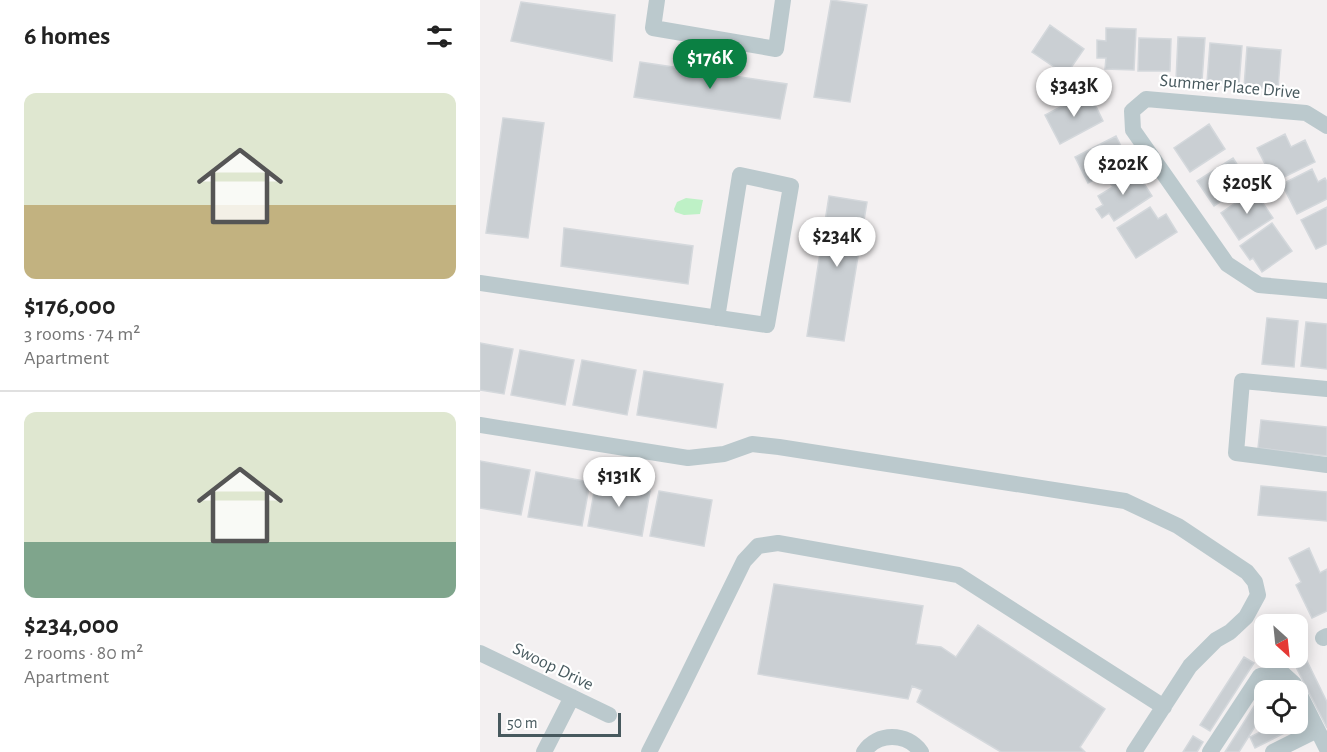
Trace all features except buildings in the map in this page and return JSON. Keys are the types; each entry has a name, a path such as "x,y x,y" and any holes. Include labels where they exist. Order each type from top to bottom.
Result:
{"street":[{"path":"657,0 653,28 776,49 783,0"},
{"name":"Summer Place Drive","path":"1327,126 1306,113 1146,99 1132,111 1133,130 1227,264 1259,285 1327,291"},
{"path":"480,283 717,318 767,325 791,186 740,175 717,318"},
{"path":"1327,390 1242,381 1236,453 1327,465"},
{"path":"480,425 688,458 724,453 752,444 779,447 1125,501 1178,526 1247,572 1255,582 1258,595 1246,617 1230,632 1216,640 1190,666 1134,752"},
{"path":"649,752 744,561 758,546 778,543 958,575 1164,707"},
{"name":"Swoop Drive","path":"480,653 609,715"},
{"path":"1257,680 1260,676 1282,673 1290,680"},
{"path":"1210,752 1254,685"},
{"path":"544,752 572,697"},
{"path":"1308,712 1327,748"},
{"path":"1273,752 1317,730"},
{"path":"864,752 877,740 897,737 908,740 921,752"}],"green space":[{"path":"686,198 703,200 700,214 684,215 675,212 677,202"}]}
